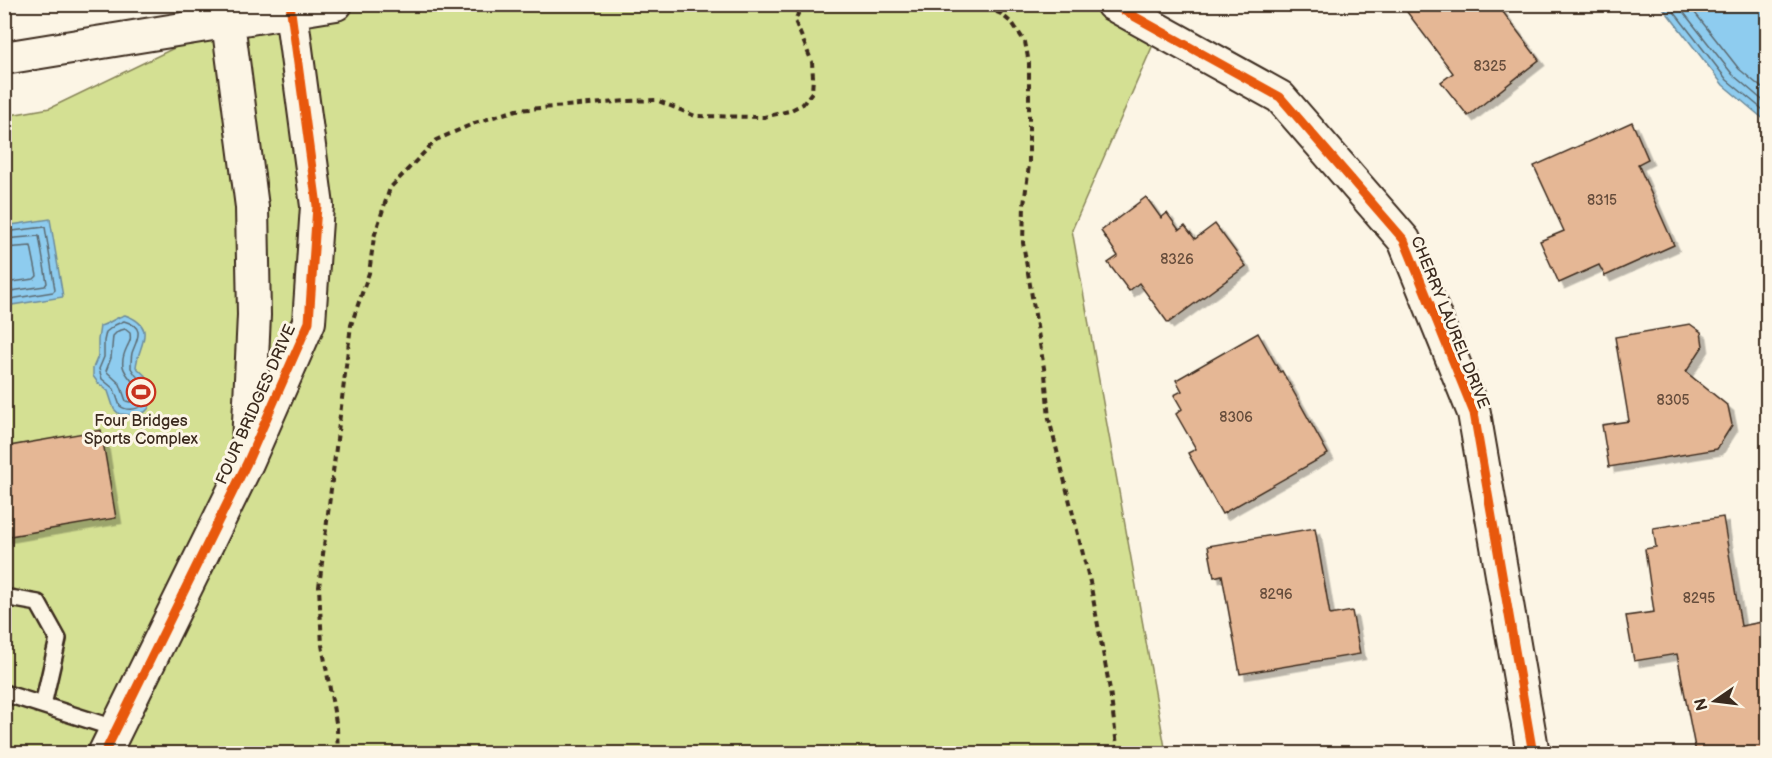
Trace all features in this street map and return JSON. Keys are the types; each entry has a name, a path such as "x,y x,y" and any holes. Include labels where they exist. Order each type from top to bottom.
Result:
{"street":[{"path":"4,58 226,13 336,4"},
{"name":"CHERRY LAUREL DRIVE","path":"1113,4 1280,97 1404,240 1474,414 1533,753"},
{"name":"FOUR BRIDGES DRIVE","path":"110,741 247,463 309,322 317,206 290,8"},
{"name":"FOUR BRIDGES DRIVE","path":"226,13 252,207 254,315 247,463"}],"lane":[{"path":"4,597 39,603 58,639 43,705"},
{"path":"4,693 43,705 110,741"}],"path":[{"path":"338,753 337,728 322,645 319,587 351,325 369,273 374,237 390,188 436,140 475,123 516,110 628,100 656,100 696,116 764,117 789,111 803,104 812,92 812,62 795,21 802,4"},
{"path":"966,4 988,8 1001,14 1013,24 1025,42 1029,63 1029,165 1024,205 1023,243 1045,374 1049,419 1090,582 1110,690 1118,753"}],"green space":[{"path":"1112,4 1159,31 1072,230 1166,753 5,754 5,116 50,108 228,22 336,5"}],"water":[{"path":"1662,5 1767,5 1767,122 1723,85"},
{"path":"50,219 63,297 5,306 5,226"},
{"path":"125,315 141,325 144,331 136,367 152,382 153,388 149,408 145,412 132,415 119,414 114,409 108,391 93,376 93,368 98,356 100,326"}],"building":[{"path":"1401,4 1497,4 1539,60 1468,116 1441,82 1453,73"},
{"path":"1632,122 1648,159 1638,164 1674,245 1605,276 1599,265 1559,283 1540,241 1564,231 1534,166"},
{"path":"1146,197 1161,218 1167,213 1179,230 1185,226 1195,239 1215,224 1246,266 1168,323 1139,283 1129,291 1108,263 1118,256 1101,231"},
{"path":"1690,324 1701,332 1703,346 1686,372 1728,406 1732,425 1717,449 1609,467 1602,425 1629,421 1615,337"},
{"path":"1258,333 1328,454 1222,514 1188,453 1196,449 1176,414 1182,409 1174,395 1182,391 1176,380"},
{"path":"101,430 116,518 4,537 4,447"},
{"path":"1723,517 1741,626 1767,621 1767,753 1696,753 1677,654 1634,661 1626,616 1654,612 1645,549 1656,547 1653,528"},
{"path":"1315,528 1330,615 1352,611 1360,654 1240,674 1222,575 1214,577 1208,546"}],"cycle path":[{"path":"104,754 247,463 309,322 317,206 290,4"},
{"path":"1112,4 1280,97 1404,240 1474,413 1533,754"}],"place":[{"name":"Four Bridges Sports Complex","path":"141,392"}]}
